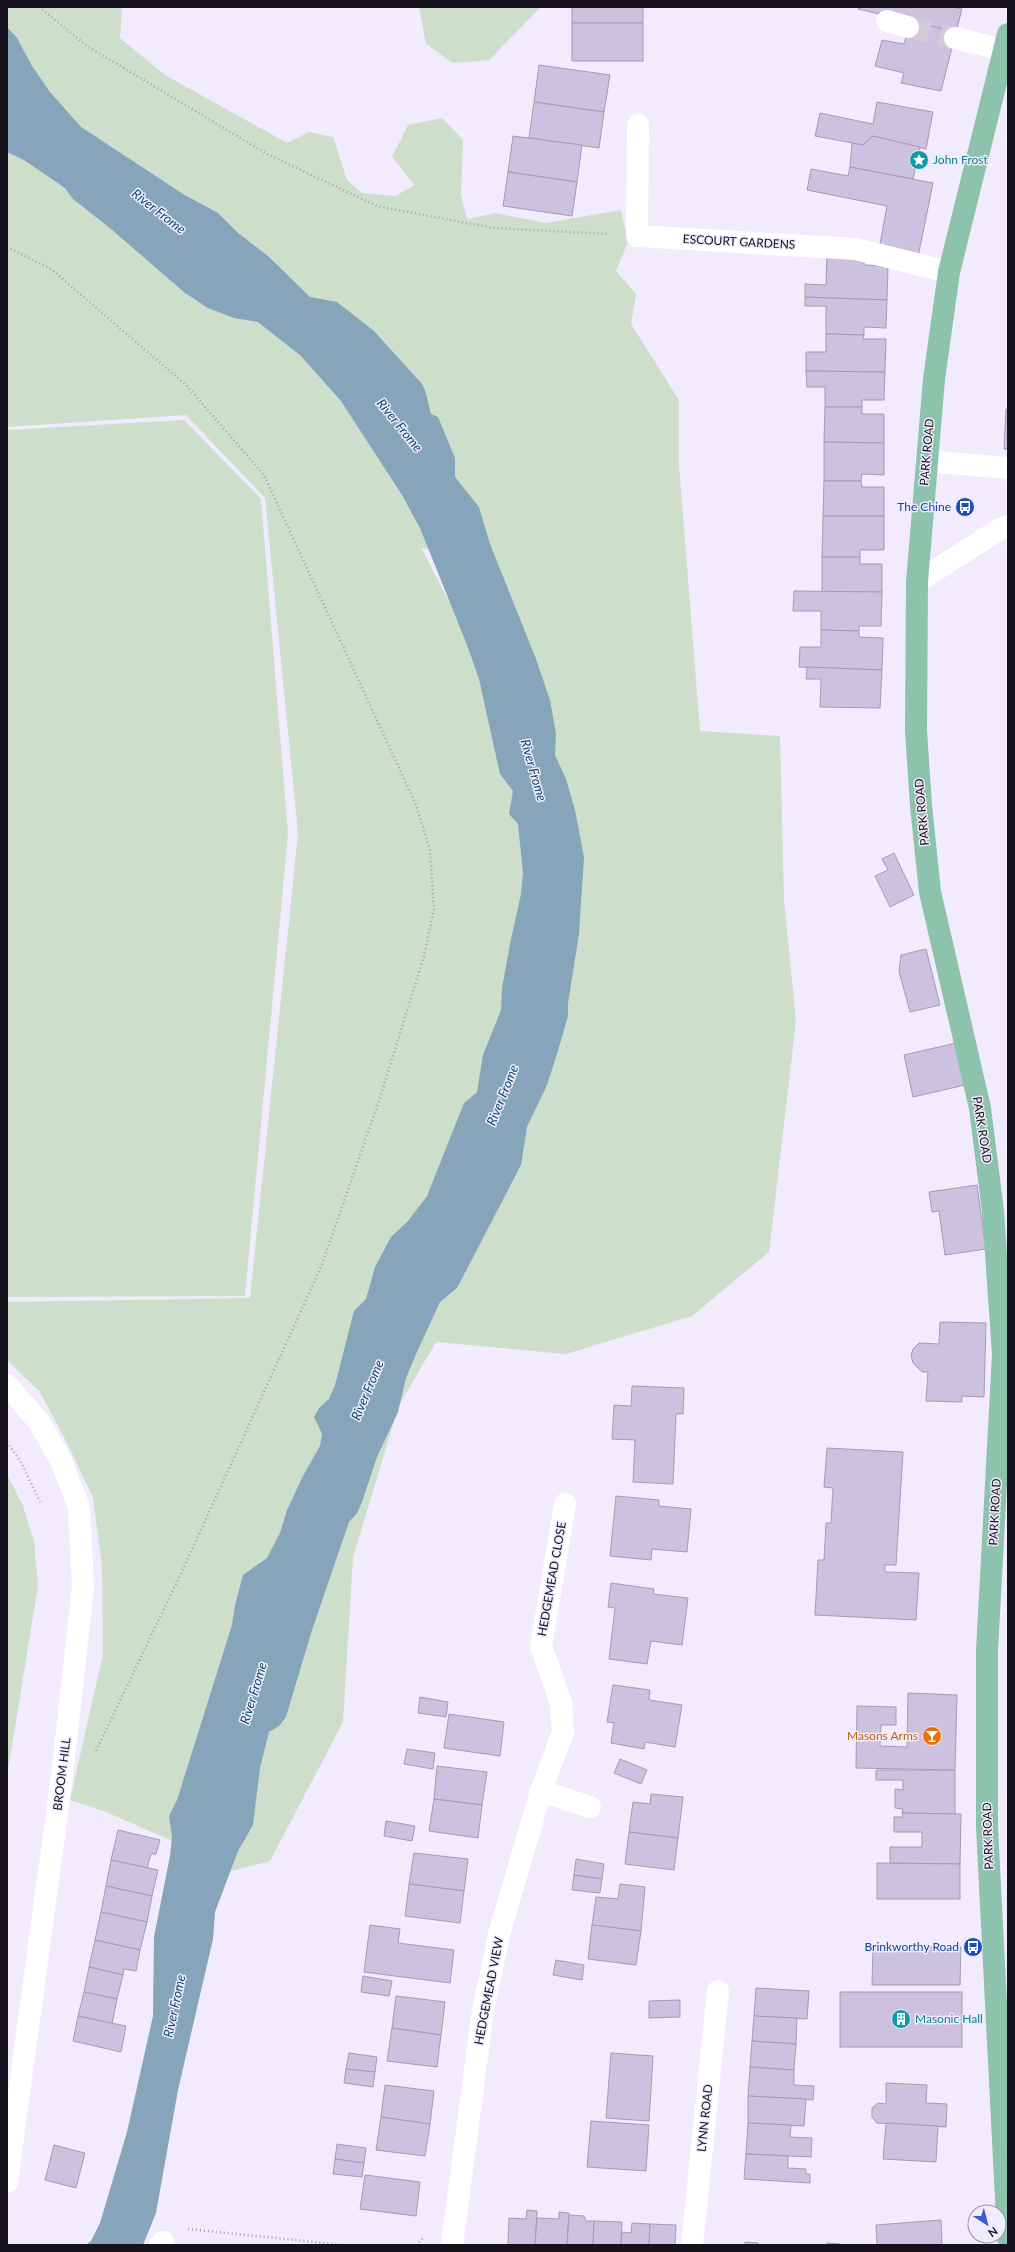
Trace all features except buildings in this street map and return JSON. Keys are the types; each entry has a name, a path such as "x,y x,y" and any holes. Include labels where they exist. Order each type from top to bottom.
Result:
{"main road":[{"name":"PARK ROAD","path":"1006,42 950,272 934,379 926,460 917,582 916,730 922,822 930,892 980,1108 993,1210 1006,1353 987,1651 987,1827 1008,2238"}],"street":[{"path":"888,21 908,27"},
{"path":"955,38 1006,42"},
{"path":"637,236 638,125"},
{"name":"ESCOURT GARDENS","path":"637,236 856,249 950,272"},
{"path":"926,460 1008,468"},
{"path":"917,582 1000,529 1008,526"},
{"name":"BROOM HILL","path":"7,1385 39,1422 61,1461 79,1507 83,1586 62,1776 7,2182"},
{"name":"HEDGEMEAD CLOSE","path":"541,1791 563,1732 561,1703 541,1646 565,1504"},
{"path":"541,1791 590,1807"},
{"name":"HEDGEMEAD VIEW","path":"452,2245 483,2010 500,1931 541,1791"},
{"name":"LYNN ROAD","path":"692,2245 718,1992"}],"path":[{"path":"39,7 87,46 267,154 377,206 492,228 637,236"},
{"path":"7,247 51,269 186,386 264,475 417,807 430,851 434,909 424,956 379,1102 321,1267 184,1567 92,1758"},
{"path":"7,1442 21,1462 40,1502"},
{"path":"162,2243 175,2234 187,2229 344,2245"}],"green space":[{"path":"7,7 122,7 120,38 165,75 287,143 309,132 333,137 347,180 362,193 395,196 415,185 392,157 408,125 442,118 463,140 461,195 467,219 495,213 546,223 621,210 628,242 616,271 636,294 631,324 679,400 679,465 700,731 780,736 784,900 796,1021 769,1252 692,1316 566,1354 436,1342 399,1405 353,1557 343,1722 270,1861 219,1874 175,1842 106,1812 70,1800 103,1654 102,1567 93,1497 40,1392 7,1360 7,1302 250,1298 298,834 265,498 186,415 7,427","holes":["422,548 461,556 449,602"]},
{"path":"419,7 541,7 489,60 453,63 426,44"},
{"path":"184,420 261,499 288,834 245,1296 7,1297 7,430"},
{"path":"7,1474 23,1506 34,1541 38,1586 7,1776"}],"water":[{"name":"River Frome","path":"7,27 17,38 32,66 50,92 81,127 183,194 218,213 238,233 268,256 310,297 337,302 374,331 422,384 431,414 438,417 455,458 455,477 479,507 490,544 536,659 550,700 556,734 555,755 566,779 575,810 584,857 579,934 568,1003 568,1016 547,1085 527,1127 521,1165 457,1288 440,1302 416,1354 406,1378 398,1412 377,1457 362,1502 357,1513 349,1522 312,1630 286,1717 279,1726 269,1732 260,1768 253,1825 238,1851 215,1912 213,1939 178,2090 156,2213 143,2245 86,2245 91,2241 100,2223 127,2132 153,2016 154,1937 170,1856 172,1837 169,1816 177,1800 232,1625 235,1605 243,1575 267,1558 280,1533 287,1510 303,1476 320,1446 322,1434 314,1417 319,1408 329,1399 335,1385 354,1311 366,1299 375,1267 391,1237 408,1221 427,1196 464,1103 477,1092 483,1055 501,1010 502,988 521,894 523,873 518,824 509,814 513,791 500,774 479,679 420,528 402,495 341,401 301,356 258,322 234,318 208,308 185,293 111,229 73,199 65,188 24,160 7,152"}],"tunnel":[{"path":"908,27 955,38"}],"place":[{"name":"John Frost","path":"919,160"},
{"name":"The Chine","path":"965,507"},
{"name":"Masons Arms","path":"932,1736"},
{"name":"Brinkworthy Road","path":"973,1947"},
{"name":"Masonic Hall","path":"901,2019"}]}
